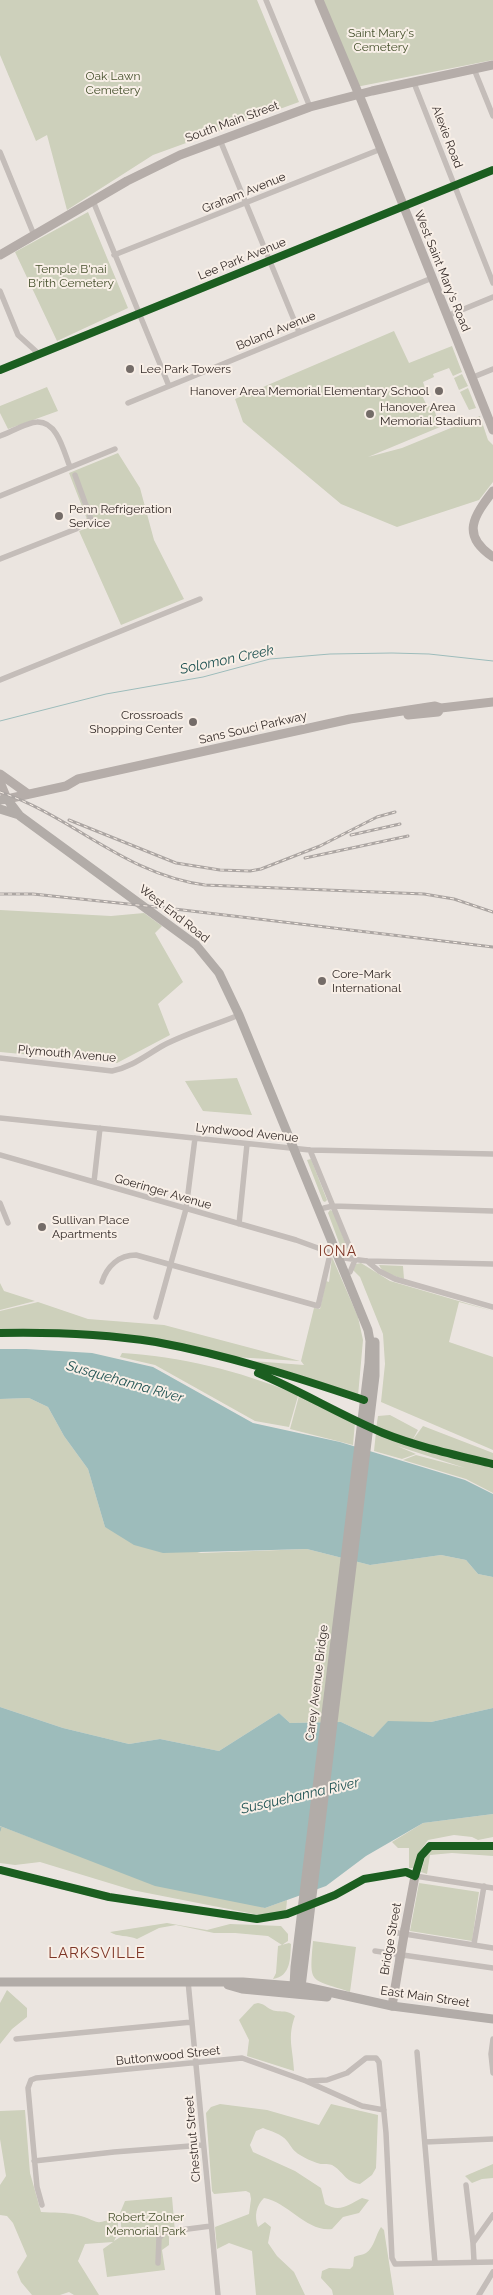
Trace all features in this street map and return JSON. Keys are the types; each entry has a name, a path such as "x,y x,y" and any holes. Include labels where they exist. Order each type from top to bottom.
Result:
{"main road":[{"name":"West Saint Mary's Road","path":"319,0 381,149 493,430"},
{"name":"South Main Street","path":"0,255 93,201 180,154 310,107 358,94 493,65"},
{"path":"493,491 476,513 474,530 477,543 493,558"},
{"name":"Sans Souci Parkway","path":"3,800 72,784 78,780 350,719 435,706 441,708 493,702"},
{"path":"0,774 28,794"},
{"path":"0,782 3,800"},
{"name":"West End Road","path":"3,800 20,816 196,945 219,973 240,1015 337,1257 361,1311 369,1336 368,1405"},
{"path":"0,809 20,816"},
{"name":"West End Road","path":"294,1148 328,1207 337,1257 350,1272 369,1319 375,1341 376,1363 368,1405"},
{"name":"Carey Avenue Bridge","path":"297,1989 368,1405"},
{"name":"Bridge Street","path":"392,2006 416,1876"},
{"path":"277,1985 287,1980 299,1967 309,1981 323,1991"},
{"name":"East Main Street","path":"0,1982 243,1982 277,1985 392,2006 493,2019"},
{"name":"East Main Street","path":"221,1983 242,1989 323,1991 355,1999"}],"street":[{"path":"266,0 310,107"},
{"path":"474,69 493,116"},
{"name":"Alexie Road","path":"414,83 493,283"},
{"path":"220,140 299,332"},
{"name":"Graham Avenue","path":"114,255 381,149"},
{"path":"0,152 34,235"},
{"name":"Lee Park Avenue","path":"0,370 493,170"},
{"path":"93,201 169,386"},
{"name":"Boland Avenue","path":"128,403 432,278"},
{"path":"0,291 18,335 39,354"},
{"path":"447,316 493,297"},
{"path":"471,378 493,369"},
{"path":"0,436 36,422 49,425 55,433 70,467"},
{"path":"0,496 115,449"},
{"path":"0,559 87,524 91,519 75,475"},
{"path":"0,680 200,599"},
{"name":"Plymouth Avenue","path":"0,1058 112,1071 129,1067 165,1045 240,1015"},
{"name":"Lyndwood Avenue","path":"0,1118 310,1150 493,1154"},
{"path":"94,1182 100,1128"},
{"path":"156,1318 186,1209 195,1138"},
{"path":"239,1224 247,1144"},
{"name":"West End Road","path":"310,1150 328,1207 355,1260"},
{"name":"Goeringer Avenue","path":"0,1155 239,1224 320,1249 337,1257 367,1261 493,1264"},
{"path":"0,1203 8,1223"},
{"path":"328,1207 493,1211"},
{"path":"320,1249 326,1246 331,1239"},
{"path":"102,1282 108,1269 114,1263 132,1255 318,1306 337,1257"},
{"path":"350,1272 355,1260"},
{"path":"367,1261 379,1272 394,1279 493,1307"},
{"path":"416,1876 493,1888"},
{"path":"474,1944 484,1886"},
{"path":"392,1932 493,1948"},
{"path":"375,1951 493,1968"},
{"name":"Chestnut Street","path":"188,1981 218,2295"},
{"path":"16,2039 192,2022"},
{"path":"493,2039 491,2054 493,2073"},
{"path":"417,2052 435,2263"},
{"name":"Buttonwood Street","path":"34,2161 28,2088 30,2082 36,2078 242,2058 306,2081 362,2106 384,2110"},
{"path":"306,2081 327,2080 342,2075 366,2058 376,2058 379,2062 384,2110 392,2258 394,2264 493,2262"},
{"path":"425,2142 493,2138"},
{"path":"42,2205 37,2187 34,2161 203,2145"},
{"path":"466,2184 474,2261"},
{"path":"473,2243 493,2215"},
{"path":"158,2263 159,2238 165,2232 211,2226"},
{"path":"479,2295 493,2272"}],"green space":[{"name":"Oak Lawn Cemetery","path":"0,0 257,0 299,102 153,155 67,210 47,135 36,141 0,55"},
{"name":"Saint Mary's Cemetery","path":"321,0 493,0 493,60 356,87"},
{"name":"Temple B'nai B'rith Cemetery","path":"88,212 128,308 57,341 15,252"},
{"path":"394,331 409,363 452,346 462,372 453,376 449,368 433,374 434,377 423,382 425,388 420,391 427,406 433,406 440,427 368,457 402,448 480,416 488,440 493,445 493,482 479,500 397,527 341,504 243,422 235,399"},
{"path":"462,374 468,386 459,390 454,378"},
{"path":"47,387 58,411 8,429 0,413 0,406"},
{"path":"468,388 476,408 469,410 460,392"},
{"path":"118,453 140,488 154,540 184,599 121,625 79,531 90,527 69,473"},
{"path":"0,910 111,916 144,913 162,926 155,933 183,982 158,1004 170,1035 117,1063 0,1052"},
{"path":"237,1078 252,1115 203,1111 185,1081"},
{"path":"311,1159 327,1200 325,1202 307,1160"},
{"path":"330,1210 333,1211 350,1255 348,1257 344,1256 328,1213"},
{"path":"332,1257 358,1317 363,1340 358,1396 240,1360 304,1365 301,1361 314,1308 320,1309 326,1281 329,1282"},
{"path":"361,1263 390,1281 493,1311 459,1302 449,1342 493,1357 493,1450 381,1402 385,1364 383,1334 360,1277 353,1270 356,1264"},
{"path":"379,1265 403,1266 404,1279 386,1272"},
{"path":"0,1283 4,1291 35,1301 0,1310"},
{"path":"38,1302 88,1319 164,1325 300,1361 234,1357 158,1341 101,1334 42,1331 0,1332 0,1311"},
{"path":"122,1353 165,1357 231,1371 293,1393 298,1396 289,1427 255,1421 155,1365 120,1357"},
{"path":"299,1396 355,1422 353,1445 290,1429"},
{"path":"29,1398 48,1407 64,1436 88,1469 105,1527 201,1553 307,1549 370,1565 441,1555 466,1560 478,1574 493,1577 493,1708 431,1722 388,1722 373,1737 341,1722 290,1723 279,1713 219,1751 160,1739 129,1744 63,1728 0,1707 0,1399"},
{"path":"390,1415 418,1430 412,1441 423,1426 493,1453 493,1463 412,1442 376,1429 378,1416"},
{"path":"376,1432 411,1444 493,1466 493,1493 466,1479 403,1460 416,1455 465,1468 397,1446 416,1454 402,1459 374,1451"},
{"path":"493,1814 493,1837 478,1840 472,1837 454,1835 428,1840 421,1850 414,1868 409,1868 409,1848 398,1848 392,1842 423,1823"},
{"path":"0,1826 37,1840 265,1908 287,1900 286,1911 259,1915 132,1890 40,1862 15,1865 0,1863"},
{"path":"435,1847 493,1848 493,1856 452,1853 430,1855 427,1874 421,1872 427,1851"},
{"path":"419,1883 479,1892 472,1941 410,1931"},
{"path":"167,1923 207,1930 230,1924 281,1926 288,1934 288,1941 282,1945 268,1936 214,1933 176,1925 159,1928 137,1939 110,1932"},
{"path":"313,1941 356,1947 350,1992 320,1982 315,1978 311,1966"},
{"path":"291,1944 290,1955 286,1971 273,1979 276,1973 278,1946"},
{"path":"7,1990 27,2008 27,2017 12,2029 0,2044 0,2003"},
{"path":"258,2003 270,2009 288,2012 295,2016 291,2031 294,2071 247,2056 249,2040 239,2020 254,2004"},
{"path":"220,2104 267,2110 319,2125 331,2104 378,2115 376,2168 372,2175 360,2184 347,2179 332,2165 319,2164 302,2156 282,2136 263,2128 256,2131 250,2145 253,2152 295,2171 321,2188 325,2204 330,2207 344,2207 362,2198 369,2200 359,2213 343,2217 332,2229 323,2229 305,2222 273,2201 264,2198 261,2201 256,2211 258,2227 265,2222 271,2227 268,2243 277,2256 294,2272 305,2295 256,2295 252,2251 229,2243 217,2249 215,2227 249,2214 251,2199 250,2193 246,2191 214,2194 212,2191 206,2113 211,2107"},
{"name":"Robert Zolner Memorial Park","path":"25,2110 30,2173 41,2212 73,2214 97,2222 118,2216 118,2233 114,2241 122,2236 120,2213 125,2201 172,2197 175,2232 169,2233 169,2245 162,2250 165,2270 107,2277 103,2249 113,2242 85,2244 78,2261 99,2295 74,2295 69,2292 60,2295 32,2295 21,2282 17,2272 27,2256 13,2223 7,2216 0,2215 0,2185 6,2176 0,2139 0,2111"},
{"path":"493,2164 493,2178 482,2179 472,2183 465,2176"},
{"path":"381,2227 384,2230 394,2295 333,2295 332,2290 321,2278 322,2271 329,2268 350,2269 353,2266 354,2257 369,2251"}],"water":[{"name":"Susquehanna River","path":"0,1349 92,1353 153,1367 253,1423 340,1442 465,1480 493,1494 493,1577 478,1574 466,1560 441,1555 370,1565 307,1549 163,1553 134,1545 105,1527 88,1469 64,1436 48,1407 29,1398 0,1399"},
{"name":"Susquehanna River","path":"0,1707 63,1728 129,1744 160,1739 219,1751 279,1713 290,1723 341,1722 373,1737 388,1721 431,1722 493,1708 493,1814 423,1823 366,1856 326,1886 265,1908 155,1886 0,1826"}],"waterway":[{"name":"Solomon Creek","path":"0,721 106,694 203,677 270,659 330,654 392,653 429,654 493,661"},
{"path":"0,1831 1,1827"}],"railway":[{"path":"0,792 52,816 124,857 176,879 205,885 424,894 454,899 493,912"},
{"path":"69,820 176,863 220,870 250,871 261,869 320,846 377,817 395,812"},
{"path":"351,835 400,824"},
{"path":"305,858 408,836"},
{"path":"0,894 33,894 166,908 493,947"}],"cycle path":[{"path":"0,370 493,170"},
{"path":"0,1333 78,1334 156,1342 209,1353 261,1367 364,1400"},
{"path":"258,1373 383,1433 423,1447 493,1464"},
{"path":"0,1870 109,1897 257,1919 287,1914 335,1895 364,1879 406,1872 415,1876 421,1856 430,1846 493,1846"}],"place":[{"name":"Lee Park Towers","path":"130,369"},
{"name":"Hanover Area Memorial Elementary School","path":"439,391"},
{"name":"Hanover Area Memorial Stadium","path":"370,414"},
{"name":"Penn Refrigeration Service","path":"59,516"},
{"name":"Crossroads Shopping Center","path":"193,722"},
{"name":"Core-Mark International","path":"322,981"},
{"name":"Sullivan Place Apartments","path":"42,1227"}],"district":[{"name":"IONA","path":"338,1252"},
{"name":"LARKSVILLE","path":"97,1953"}]}
